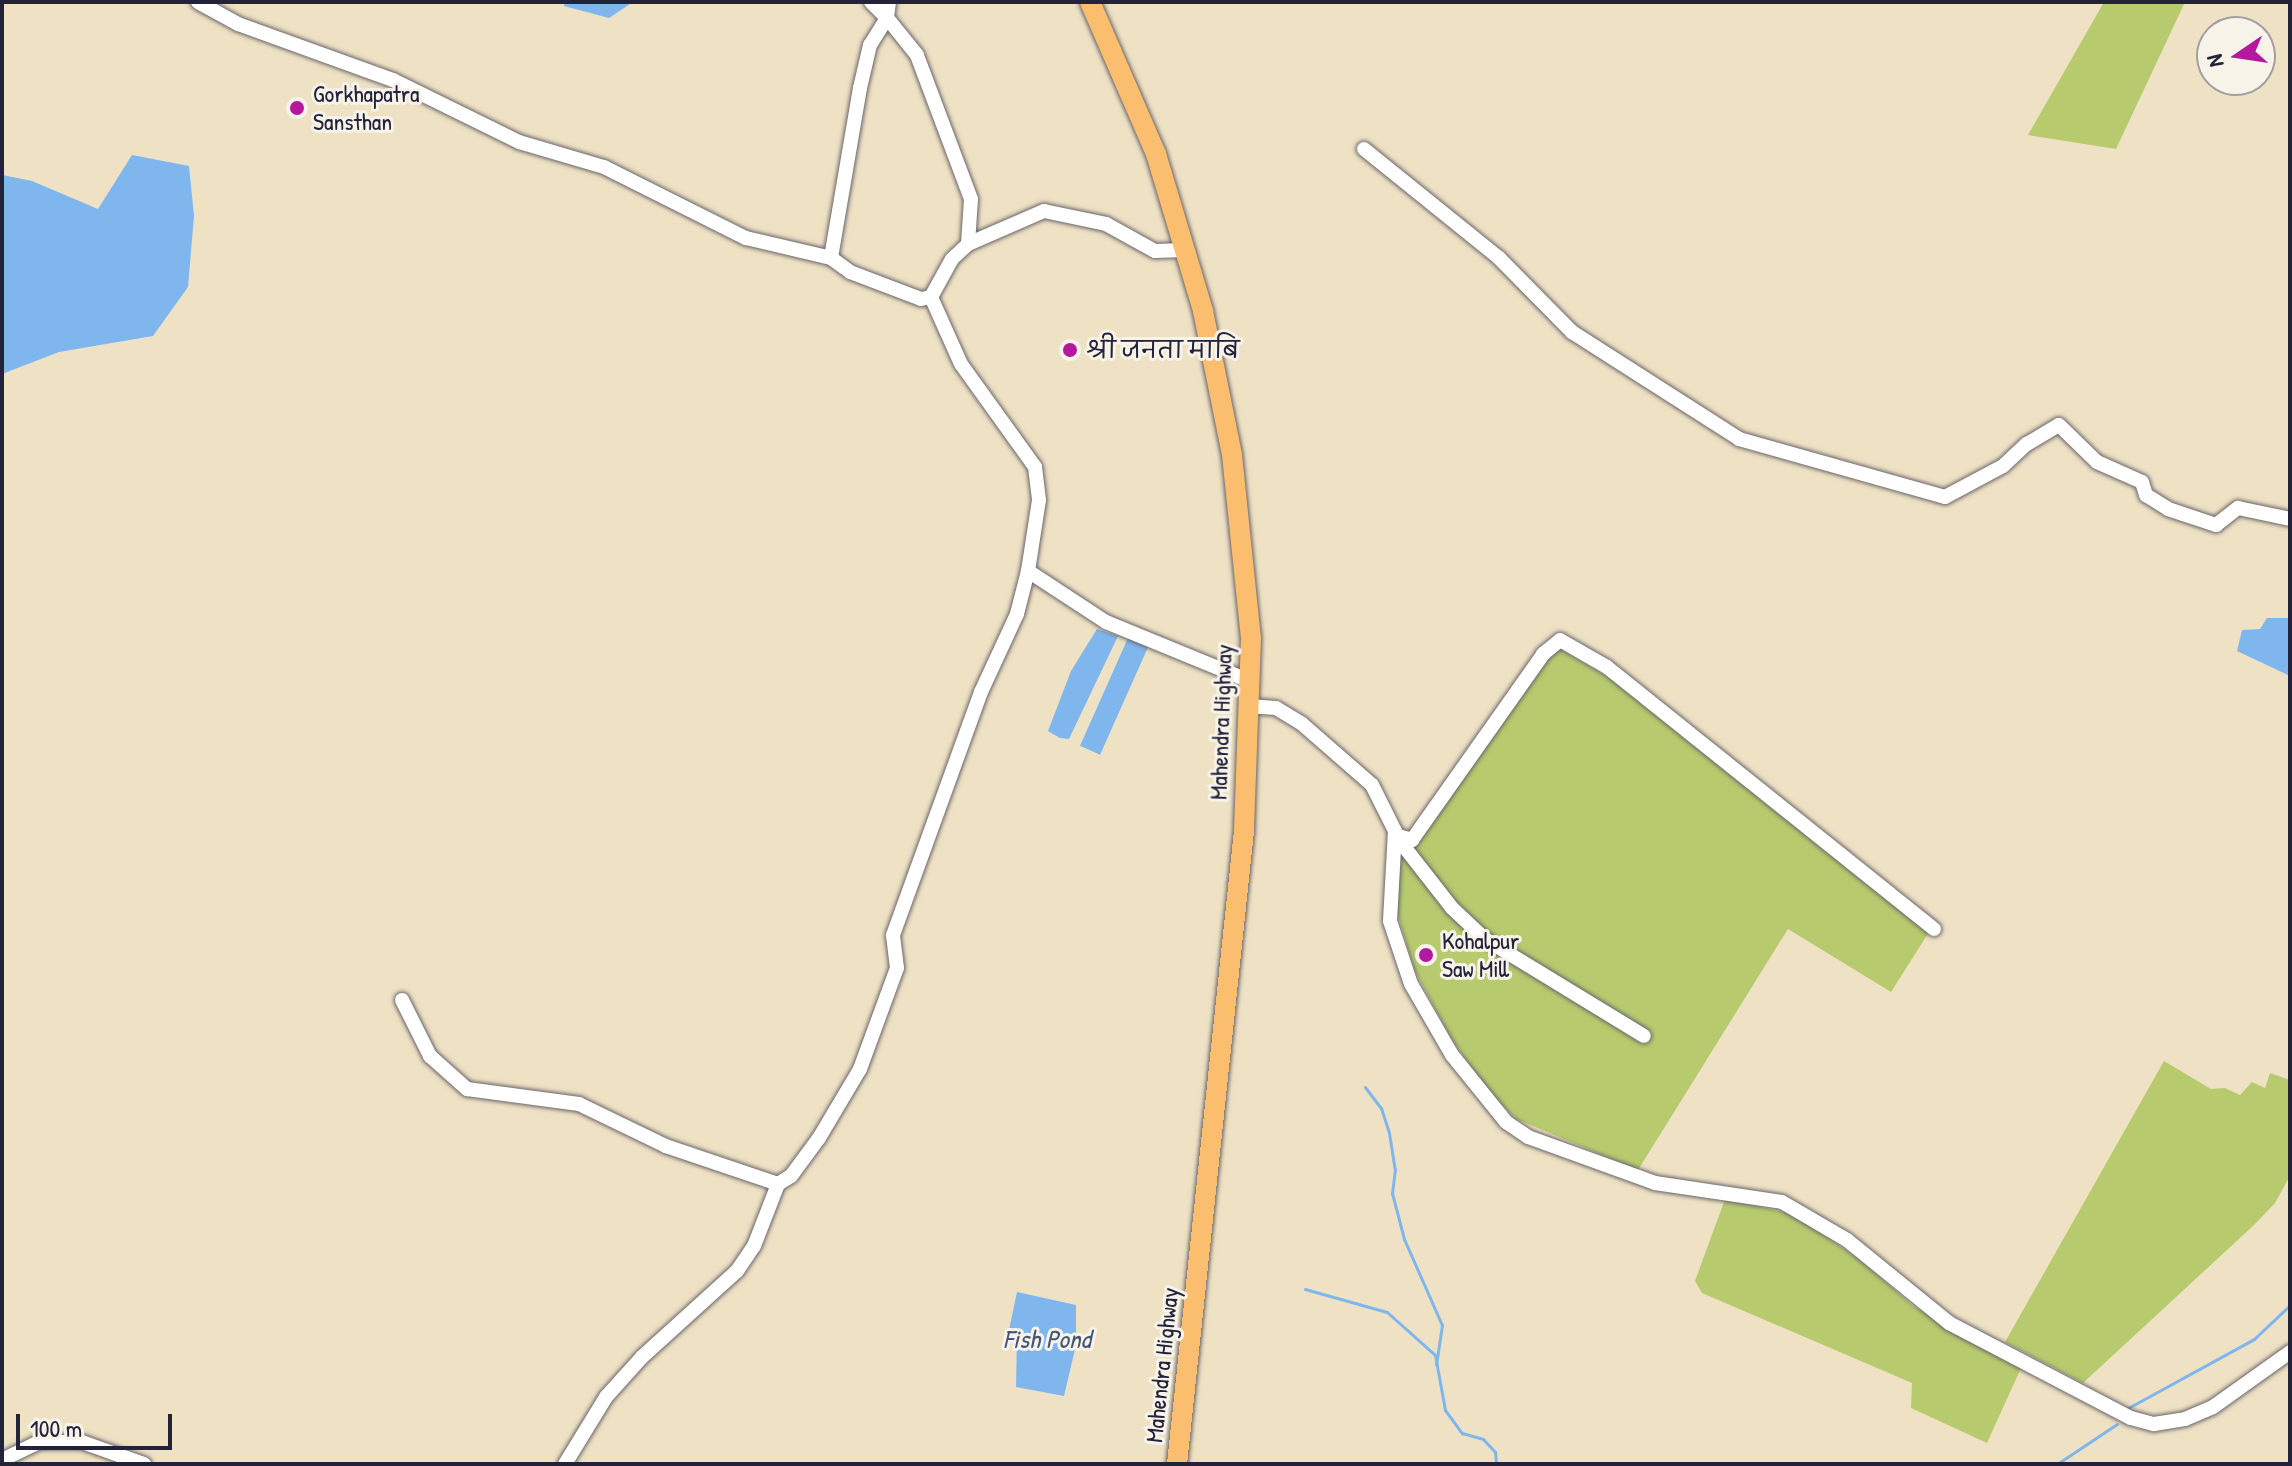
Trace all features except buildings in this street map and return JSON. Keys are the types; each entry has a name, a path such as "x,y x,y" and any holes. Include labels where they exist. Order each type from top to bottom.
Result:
{"highway":[{"name":"Mahendra Highway","path":"1090,2 1156,154 1203,311 1232,455 1251,638 1244,831 1177,1464"}],"street":[{"path":"198,2 238,24 393,80 519,142 604,167 746,238 831,258 850,272 921,299 931,297 952,259 968,244 1044,211 1106,224 1155,251 1185,250"},
{"path":"871,2 917,55 971,199 968,244"},
{"path":"831,258 844,205 860,88 870,45 887,18 889,2"},
{"path":"1364,149 1526,281 1572,332 1739,439 1945,497 2003,466 2027,444 2059,425 2097,462 2142,482 2146,495 2168,509 2216,525 2238,508 2290,519"},
{"path":"565,1464 606,1397 642,1357 737,1271 759,1234 778,1184 791,1176 819,1138 860,1069 897,968 893,935 981,692 1017,614 1028,571 1039,500 1035,467 961,364 931,297"},
{"path":"1028,571 1106,622 1250,681"},
{"path":"1395,835 1412,840 1543,654 1560,640 1607,667 1934,929"},
{"path":"1248,706 1276,708 1301,723 1372,785 1395,835 1452,908 1485,939 1644,1036"},
{"path":"1395,835 1390,921 1411,984 1459,1065 1506,1122 1528,1137 1655,1183 1782,1202 1847,1240 1949,1323 2131,1418 2154,1424 2185,1419 2213,1407 2290,1352"},
{"path":"402,1000 430,1056 467,1089 579,1104 666,1146 778,1184"},
{"path":"2,1460 39,1442 82,1442 144,1464"}],"green space":[{"path":"2104,2 2185,2 2116,149 2028,135"},
{"path":"1557,647 1626,688 1929,932 1891,992 1788,929 1638,1170 1516,1119 1488,1090 1452,1040 1415,971 1397,912 1401,858"},
{"path":"2164,1061 2211,1089 2225,1088 2240,1095 2252,1082 2265,1088 2270,1073 2290,1080 2290,1176 2275,1203 2254,1225 2083,1383 2005,1342"},
{"path":"1725,1199 1793,1214 1860,1260 1913,1306 2021,1368 1987,1443 1911,1408 1912,1383 1702,1293 1695,1281"}],"water":[{"path":"565,2 633,2 609,18 564,6"},
{"path":"132,155 189,166 194,216 188,287 153,336 59,352 2,374 2,175 32,181 98,209"},
{"path":"2267,618 2290,618 2290,676 2237,651 2242,630 2260,629"},
{"path":"1097,629 1118,636 1069,739 1060,738 1048,731 1071,671"},
{"path":"1128,638 1148,647 1100,755 1080,746"},
{"name":"Fish Pond","path":"1017,1292 1076,1305 1076,1345 1064,1396 1016,1387 1017,1334 1009,1330"}],"waterway":[{"path":"1365,1087 1381,1108 1389,1133 1395,1169 1392,1193 1404,1239 1442,1325 1436,1365"},
{"path":"1305,1289 1387,1312 1435,1355 1445,1410 1462,1433 1483,1439 1495,1452 1496,1464"},
{"path":"2128,1408 2254,1339 2290,1305"},
{"path":"2057,1464 2117,1424"}],"place":[{"name":"Gorkhapatra Sansthan","path":"297,108"},
{"name":"श्री जनता माबि","path":"1070,350"},
{"name":"Kohalpur Saw Mill","path":"1426,955"}]}
